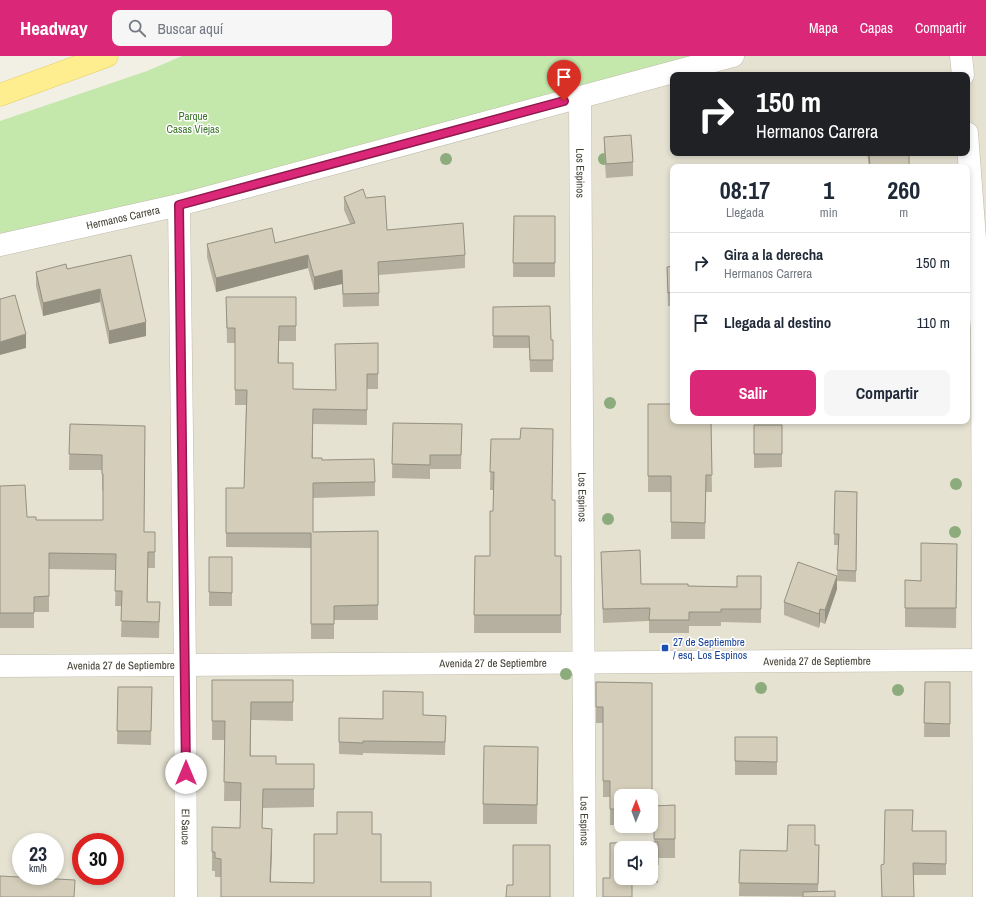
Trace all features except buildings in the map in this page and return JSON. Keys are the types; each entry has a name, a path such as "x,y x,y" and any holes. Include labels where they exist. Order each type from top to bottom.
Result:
{"main road":[{"path":"0,95 106,56"}],"street":[{"name":"Hermanos Carrera","path":"673,72 732,56"},
{"path":"961,56 963,72"},
{"name":"Hermanos Carrera","path":"0,245 179,205 670,73"},
{"name":"Los Espinos","path":"580,97 585,897"},
{"path":"970,172 982,331 984,897"},
{"name":"El Sauce","path":"179,205 185,665 186,897"},
{"name":"Avenida 27 de Septiembre","path":"0,666 984,660"}],"shaded area":[{"path":"695,56 986,56 986,897 0,897 0,239"}],"green space":[{"name":"Parque Casas Viejas","path":"182,56 695,56 53,228 0,239 0,121 147,71"}],"place":[{"name":"27 de Septiembre / esq. Los Espinos","path":"665,648"}],"route":[{"path":"186,773 179,205 564,101"}]}
